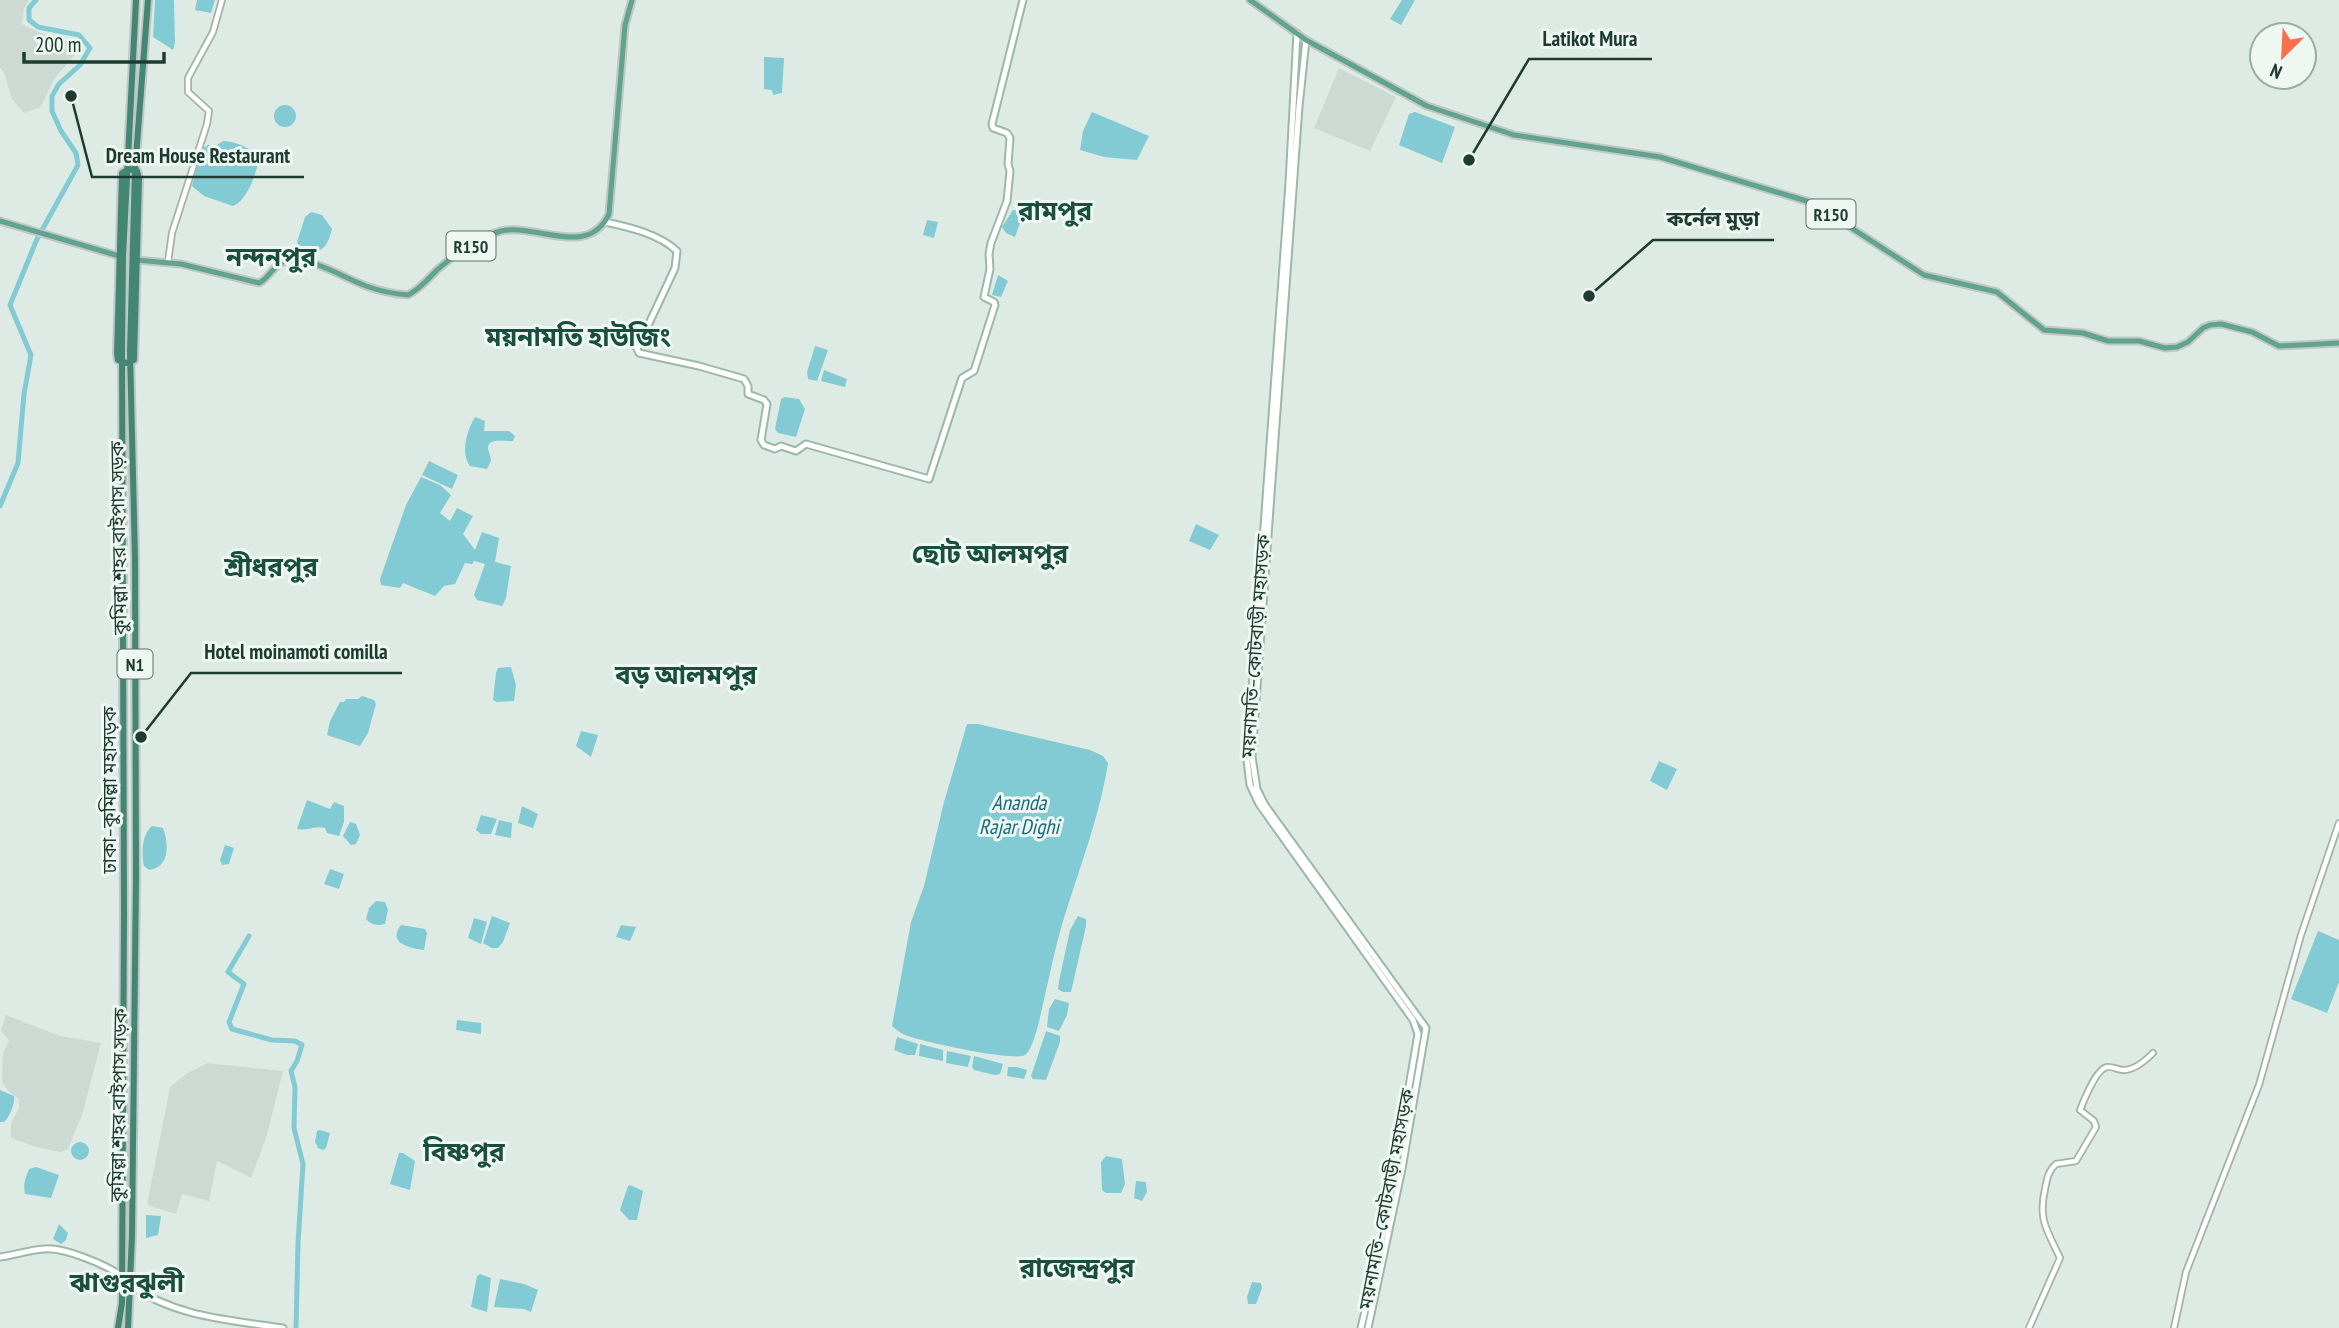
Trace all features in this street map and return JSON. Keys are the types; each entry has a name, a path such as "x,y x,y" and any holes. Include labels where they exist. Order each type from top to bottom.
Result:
{"highway":[{"name":"ঢাকা–কুমিল্লা মহাসড়ক","path":"118,1328 122,1303 124,926 123,256 132,169 136,0"},
{"name":"কুমিল্লা শহর বাইপাস সড়ক","path":"128,1328 136,877 132,169 148,0"},
{"path":"132,169 139,174 134,360 131,363 122,363 117,354 119,256 122,173 132,169"}],"main road":[{"path":"632,0 625,25 609,214 605,222 651,236 677,251 674,268 637,349 639,354 699,366 744,379 748,394 764,400 767,404 761,440 764,445 775,449 781,446 796,451 806,444 929,479 962,378 974,371 995,305 984,297 990,269 991,243 1007,201 1010,138 1007,133 993,128 992,124 1023,0"},
{"name":"R150","path":"1250,0 1306,40 1427,106 1499,131 1660,158 1814,203 1924,275 1997,292 2044,330 2083,333 2108,341 2139,341 2165,348 2177,348 2203,328 2221,324 2252,332 2279,346 2339,343"},
{"name":"ময়নামতি–কোটবাড়ী মহাসড়ক","path":"1297,33 1289,183 1247,760 1250,785 1259,804 1413,1020 1418,1034 1387,1215 1361,1328"},
{"name":"ময়নামতি–কোটবাড়ী মহাসড়ক","path":"1306,40 1286,306 1280,352 1252,757 1256,789 1265,805 1426,1028 1402,1169 1368,1328"},
{"path":"0,221 119,256"},
{"name":"R150","path":"136,260 168,262 259,283 281,262 288,260 326,268 383,292 408,295 474,244 502,231 528,230 573,239 599,229 605,222"},
{"path":"0,1256 45,1248 55,1249 90,1259 121,1275 130,1284 162,1303 207,1317 283,1328"}],"street":[{"path":"168,262 172,233 209,111 188,92 188,78 213,32 222,0"},
{"path":"2174,1328 2186,1272 2259,1085 2301,935 2339,823"},
{"path":"2029,1328 2060,1258 2044,1226 2040,1209 2047,1178 2056,1164 2076,1161 2096,1127 2094,1121 2080,1110 2102,1070 2106,1067 2127,1070 2153,1053"}],"shaded area":[{"path":"0,0 29,0 24,8 22,24 43,34 78,44 78,51 54,79 41,107 24,113 12,99 0,67"},
{"path":"1339,68 1396,97 1370,151 1314,128"},
{"path":"6,1015 60,1036 101,1043 82,1115 68,1149 60,1152 11,1138 11,1123 19,1108 19,1099 8,1091 2,1081 3,1053 9,1041 1,1030"},
{"path":"207,1063 283,1071 266,1138 251,1178 217,1161 209,1201 182,1194 176,1214 147,1205 170,1087 186,1074"}],"water":[{"path":"155,0 174,0 173,50 153,37"},
{"path":"197,0 215,0 211,13 195,10"},
{"path":"1402,0 1415,0 1401,25 1390,19"},
{"path":"764,57 784,58 782,93 773,95 772,90 764,89"},
{"path":"281,105 289,105 296,112 296,120 289,127 281,127 274,120 274,112"},
{"path":"1092,112 1149,136 1137,160 1104,157 1080,150 1083,131"},
{"path":"1415,112 1455,127 1442,163 1399,145 1409,114"},
{"path":"223,141 243,146 259,158 247,192 233,206 204,196 192,186 202,149"},
{"path":"1013,210 1023,215 1015,237 1006,233 1002,227"},
{"path":"311,212 322,215 332,229 328,242 318,251 300,248 297,242 305,217"},
{"path":"927,220 938,222 934,238 923,235"},
{"path":"998,275 1008,281 1001,297 992,295"},
{"path":"815,346 828,350 817,381 808,379 807,372"},
{"path":"824,370 847,379 845,387 821,381"},
{"path":"781,399 799,399 805,409 796,437 778,433 775,429"},
{"path":"475,417 485,421 484,431 509,431 515,436 513,441 497,441 488,445 491,461 487,469 470,466 465,455 467,435"},
{"path":"429,461 458,475 452,489 422,475"},
{"path":"421,477 440,485 451,495 440,513 450,521 457,508 473,516 463,534 475,550 482,532 499,538 495,562 511,566 506,598 502,606 477,600 474,595 485,564 474,561 472,564 465,563 455,584 444,586 435,596 403,583 400,588 381,585 380,579 406,505"},
{"path":"1196,524 1219,535 1210,550 1189,541"},
{"path":"511,667 516,685 514,701 497,702 493,700 498,668"},
{"path":"362,696 374,700 376,704 368,733 360,746 327,735 330,721 340,702"},
{"name":"Ananda Rajar Dighi","path":"967,724 978,724 1090,750 1103,756 1108,763 1093,827 1058,940 1035,1036 1025,1055 1004,1056 929,1042 905,1035 892,1026 911,922 924,886 944,802"},
{"path":"581,731 598,735 591,757 576,746"},
{"path":"1659,761 1677,769 1667,790 1650,781"},
{"path":"307,800 330,809 334,802 344,806 344,822 339,836 327,833 322,827 297,829"},
{"path":"522,806 538,814 533,828 518,823"},
{"path":"481,815 497,819 491,834 481,834 476,830"},
{"path":"499,820 512,823 511,838 495,835"},
{"path":"350,822 356,824 360,835 356,844 351,845 343,836"},
{"path":"152,826 163,828 167,848 161,864 149,870 144,866 143,850 144,839"},
{"path":"225,845 234,848 229,864 222,865 220,860"},
{"path":"330,869 344,874 339,889 324,884"},
{"path":"376,901 385,902 388,910 385,924 375,925 366,919 369,908"},
{"path":"492,916 510,923 498,948 483,943"},
{"path":"1078,916 1086,919 1086,926 1071,992 1063,992 1058,989 1059,981 1070,930"},
{"path":"474,918 487,922 481,944 468,938"},
{"path":"401,925 425,929 427,933 424,950 406,946 398,940 397,931"},
{"path":"621,925 636,927 630,941 616,937"},
{"path":"2318,931 2339,940 2339,982 2327,1013 2291,999"},
{"path":"1055,999 1069,1003 1067,1015 1059,1031 1047,1027 1049,1009"},
{"path":"457,1020 481,1023 481,1034 456,1030"},
{"path":"1046,1031 1060,1036 1060,1042 1046,1080 1033,1079 1031,1076"},
{"path":"897,1037 918,1044 915,1055 894,1050"},
{"path":"920,1044 943,1050 943,1061 919,1056"},
{"path":"947,1051 971,1056 968,1067 946,1063"},
{"path":"974,1056 1003,1064 1000,1074 974,1070"},
{"path":"1008,1067 1027,1070 1024,1079 1007,1076"},
{"path":"0,1090 14,1096 12,1110 4,1122 0,1122"},
{"path":"317,1131 330,1133 323,1150 318,1148 315,1142"},
{"path":"80,1142 86,1145 89,1151 86,1157 80,1160 74,1157 71,1151 74,1145"},
{"path":"399,1153 415,1161 410,1190 390,1184"},
{"path":"1106,1156 1122,1159 1125,1184 1121,1193 1106,1193 1102,1190 1101,1162"},
{"path":"36,1167 59,1175 51,1198 25,1194 24,1184 29,1169"},
{"path":"1136,1181 1146,1182 1147,1192 1142,1201 1134,1198"},
{"path":"630,1185 643,1191 637,1220 629,1220 620,1210"},
{"path":"146,1215 161,1216 158,1235 146,1238"},
{"path":"59,1224 68,1233 61,1244 53,1239"},
{"path":"480,1274 491,1278 487,1312 471,1307 477,1276"},
{"path":"500,1279 538,1290 531,1312 494,1307"},
{"path":"1252,1282 1261,1283 1262,1288 1256,1304 1248,1304 1247,1297"}],"waterway":[{"path":"0,506 18,463 24,394 31,355 10,305 37,239 78,165 76,153 61,131 52,111 52,96 59,84 80,65 90,48 79,35 38,27 29,20 29,8 36,0"},
{"path":"249,936 228,972 244,984 229,1022 232,1029 272,1040 295,1041 302,1045 291,1071 295,1087 294,1128 303,1164 296,1328"}],"place":[{"name":"Dream House Restaurant","path":"71,96"},
{"name":"Latikot Mura","path":"1469,160"},
{"name":"কর্নেল মুড়া","path":"1589,296"},
{"name":"Hotel moinamoti comilla","path":"141,737"}],"district":[{"name":"রামপুর","path":"1055,210"},
{"name":"নন্দনপুর","path":"271,256"},
{"name":"ময়নামতি হাউজিং","path":"578,336"},
{"name":"ছোট আলমপুর","path":"990,553"},
{"name":"শ্রীধরপুর","path":"271,566"},
{"name":"বড় আলমপুর","path":"686,674"},
{"name":"বিষ্ণপুর","path":"464,1151"},
{"name":"রাজেন্দ্রপুর","path":"1077,1267"},
{"name":"ঝাগুরঝুলী","path":"127,1282"}]}
